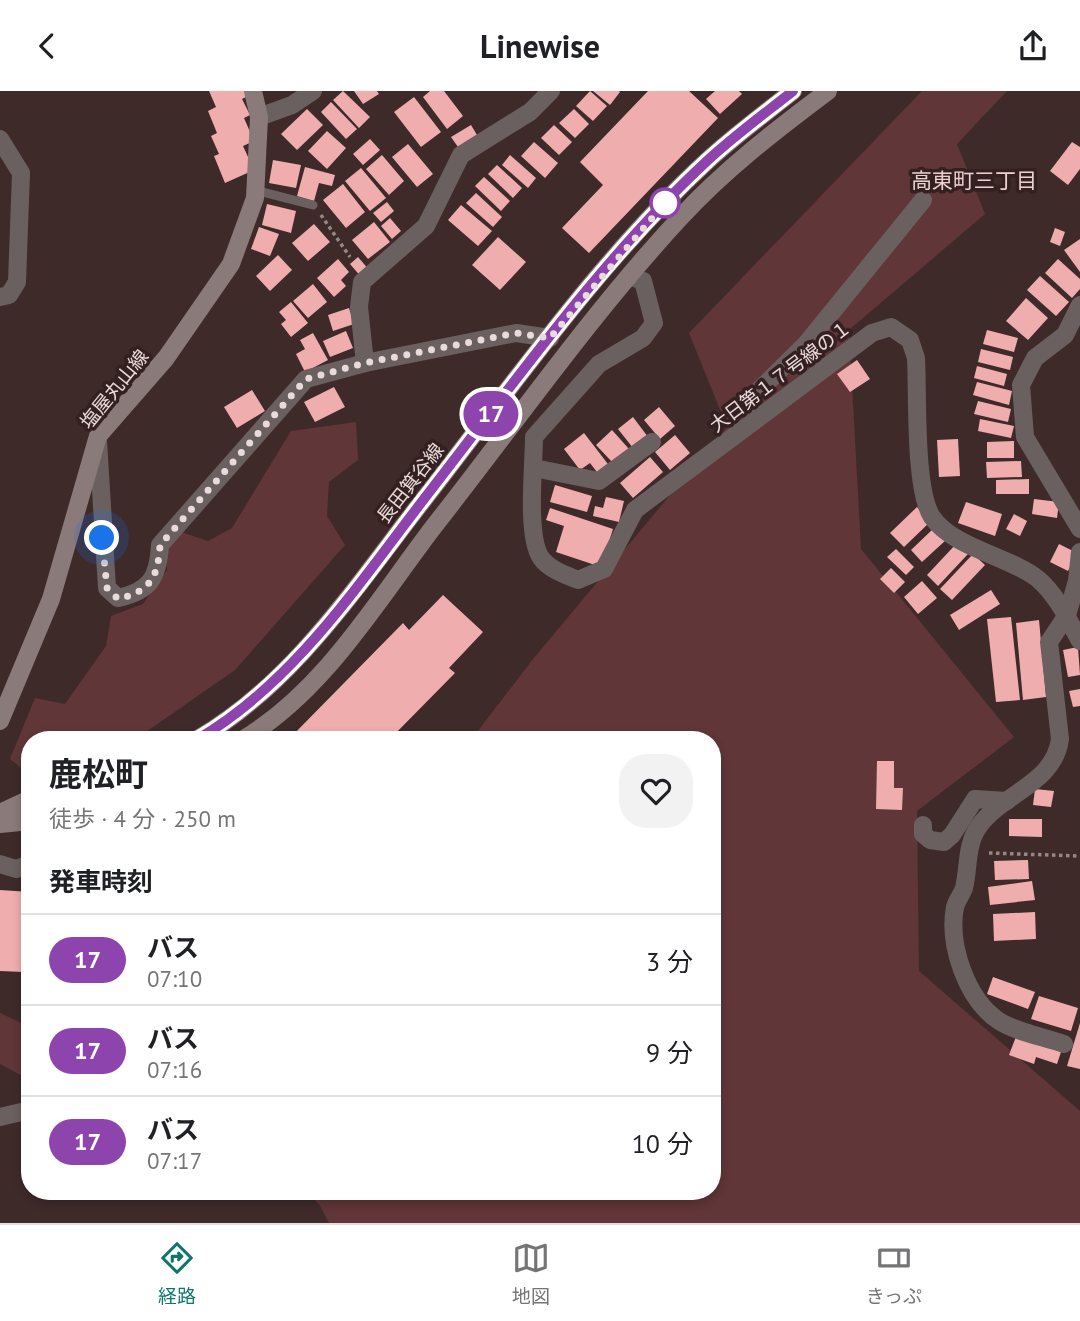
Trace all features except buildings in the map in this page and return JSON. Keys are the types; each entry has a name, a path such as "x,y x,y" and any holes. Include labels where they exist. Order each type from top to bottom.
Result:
{"street":[{"name":"塩屋丸山線","path":"0,721 51,599 98,436 166,358 231,264 255,190 259,117 253,91"},
{"path":"259,117 292,105 313,91"},
{"path":"365,363 359,307 362,282 426,226 461,155 530,112 551,91"},
{"name":"長田箕谷線","path":"209,731 251,703 319,634 550,338 668,199 707,161 793,91"},
{"path":"254,731 291,703 341,650 573,346 681,217 741,161 828,91"},
{"path":"0,139 21,173 17,282 9,295 0,297"},
{"path":"757,419 746,403 806,344 923,200"},
{"path":"630,276 643,281 654,323 643,338 599,364 534,437 534,468 599,481 652,442"},
{"path":"1080,305 1065,335 1035,358 1021,385 1025,437 1080,529"},
{"name":"大日第１７号線の１","path":"534,468 534,535 541,557 560,574 579,580 604,569 635,510 872,333 891,327 910,339 916,358 923,490 932,517 950,534 1038,579 1073,621 1080,641"},
{"path":"98,436 107,588 118,599 140,593 159,569 160,545 306,379 365,363 516,333 550,338"},
{"path":"1064,1044 999,1021 975,999 953,931 956,904 964,890 971,840 990,814 1047,771 1058,755 1060,739 1049,642 1073,621 1080,552"},
{"path":"923,825 923,834 930,840 944,842 952,835 975,799 1007,801"},
{"path":"0,813 21,804"},
{"path":"0,824 21,822"},
{"path":"0,864 16,869 21,867"},
{"path":"0,1117 21,1112"}],"lane":[{"path":"255,190 313,205"}],"path":[{"path":"313,205 350,257"},
{"path":"990,853 1080,856"}],"shaded area":[{"path":"922,91 1007,91 957,144 985,214 849,330 861,549 1014,737 917,811 919,971 1080,1111 1080,1223 329,1223 314,1200 721,1200 721,731 478,731 533,659 727,427 689,333"},
{"path":"356,422 358,460 329,482 327,516 345,545 235,670 147,731 21,731 35,698 65,704 106,646 111,616 143,604 167,570 165,550 181,532 208,541 232,528 291,431"},
{"path":"21,732 21,768 10,759"},
{"path":"0,1013 21,1023 21,1075 0,1064"}],"bus line":[{"name":"17","path":"210,731 251,703 319,634 550,338 650,219 707,161 793,91"}],"district":[{"name":"高東町三丁目","path":"974,180"}],"route":[{"path":"102,538 107,588 118,599 140,593 159,569 160,545 306,379 365,363 516,333 550,338 665,203"}]}
